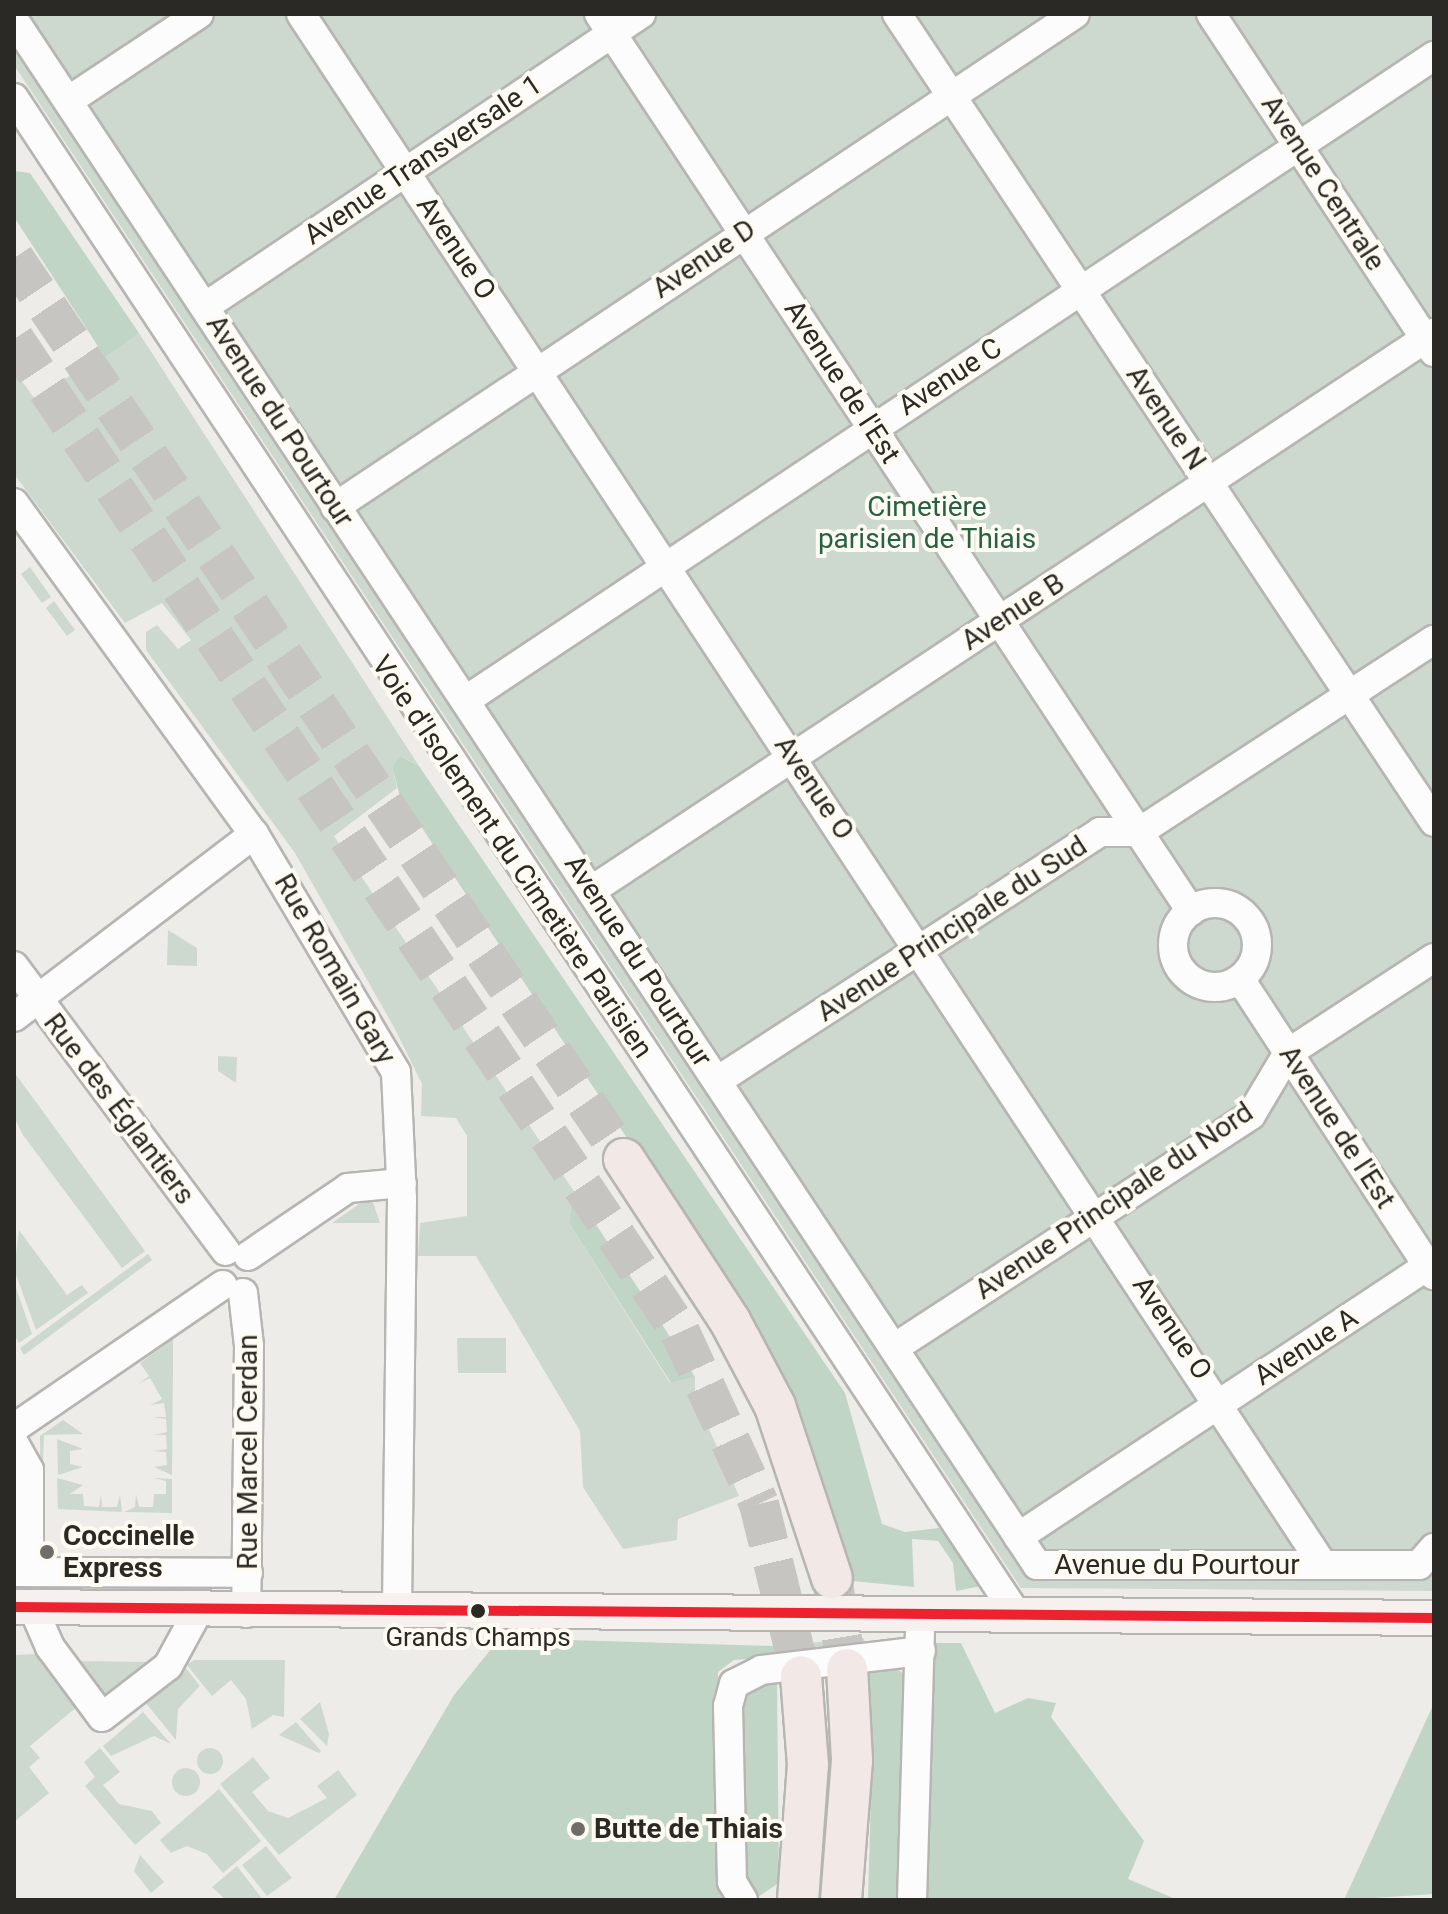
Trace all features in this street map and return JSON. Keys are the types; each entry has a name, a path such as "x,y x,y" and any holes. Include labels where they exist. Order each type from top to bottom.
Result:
{"highway":[{"path":"624,1159 730,1321 775,1406 832,1578"},
{"path":"841,1900 852,1760 847,1669"},
{"path":"798,1900 808,1765 801,1676"}],"main road":[{"path":"23,1608 246,1613 919,1615 1015,1612 1434,1618"}],"street":[{"path":"68,101 199,14"},
{"name":"Avenue O","path":"301,14 1222,1403 1323,1565"},
{"name":"Avenue Transversale 1","path":"206,306 406,172 605,24 641,14"},
{"name":"Avenue N","path":"897,14 1434,822"},
{"name":"Avenue D","path":"335,507 1075,14"},
{"name":"Avenue Centrale","path":"1211,14 1431,341"},
{"name":"Avenue du Pourtour","path":"14,20 1037,1565 1323,1565 1429,1560"},
{"name":"Avenue de l'Est","path":"605,24 1191,911"},
{"name":"Avenue C","path":"466,700 872,427 1082,292 1434,56"},
{"name":"Voie d'Isolement du Cimetière Parisien","path":"14,98 1015,1612"},
{"name":"Avenue B","path":"592,890 1208,482 1431,341"},
{"name":"Rue Romain Gary","path":"14,503 254,834 396,1072 402,1183 397,1613"},
{"path":"1139,832 1434,640"},
{"name":"Avenue Principale du Sud","path":"717,1081 923,952 1100,832 1139,832"},
{"path":"14,1017 35,995 254,834"},
{"path":"1232,907 1252,926 1256,953 1240,979 1201,985 1180,970 1173,945 1191,911 1232,907"},
{"name":"Avenue Principale du Nord","path":"894,1348 1096,1213 1251,1115 1288,1053 1434,958"},
{"name":"Rue des Églantiers","path":"14,966 237,1254"},
{"name":"Avenue de l'Est","path":"1240,979 1432,1268"},
{"path":"237,1254 348,1188 402,1183"},
{"name":"Rue Marcel Cerdan","path":"237,1254 233,1289 248,1573 246,1613"},
{"name":"Avenue A","path":"1018,1537 1432,1268"},
{"path":"14,1428 233,1289"},
{"path":"14,1443 29,1470 22,1572 248,1573"},
{"path":"23,1608 59,1662 102,1717 168,1666 198,1611"},
{"path":"912,1900 921,1651 919,1615"},
{"path":"743,1900 732,1882 728,1706 734,1684 761,1670 921,1651"}],"green space":[{"name":"Cimetière parisien de Thiais","path":"14,14 1434,14 1434,1591 1021,1588 14,65"},
{"path":"14,171 30,173 139,333 105,357 14,217"},
{"path":"139,333 419,766 400,756 392,766 397,788 334,836 573,1190 569,1223 670,1383 695,1377 695,1398 739,1496 678,1519 677,1540 623,1549 583,1487 580,1431 476,1256 418,1256 420,1223 467,1216 467,1136 456,1118 421,1116 422,1084 395,1029 295,853 146,650 146,632 157,625 178,649 191,640 162,603 125,623 14,474 14,370 34,398"},
{"path":"30,567 51,597 42,603 21,574"},
{"path":"54,601 75,630 67,636 46,608"},
{"path":"400,756 419,766 845,1393 882,1524 905,1532 947,1527 986,1585 956,1591 953,1563 938,1541 912,1539 914,1587 852,1581 818,1469 757,1335 399,793 392,766"},
{"path":"168,930 197,948 197,966 167,965"},
{"path":"218,1056 237,1057 236,1083 218,1071"},
{"path":"14,1072 145,1251 122,1268 23,1135 14,1117"},
{"path":"573,1190 695,1377 671,1383 569,1223"},
{"path":"372,1199 380,1223 332,1223 362,1202"},
{"path":"19,1230 67,1295 82,1285 88,1293 36,1330 14,1269"},
{"path":"148,1254 152,1260 24,1355 20,1348"},
{"path":"14,1282 32,1334 19,1343 14,1335"},
{"path":"457,1338 506,1338 506,1373 458,1373"},
{"path":"173,1339 172,1475 154,1467 167,1465 166,1452 154,1451 167,1449 166,1435 154,1435 167,1432 166,1419 153,1417 166,1417 164,1403 150,1405 162,1399 150,1378 138,1384 149,1376 140,1363"},
{"path":"63,1420 83,1434 44,1435 41,1509 40,1436"},
{"path":"57,1439 83,1449 70,1451 70,1464 83,1467 58,1475"},
{"path":"57,1478 83,1485 70,1494 83,1494 84,1506 99,1507 101,1494 102,1507 117,1507 120,1495 122,1512 58,1509"},
{"path":"154,1478 172,1479 172,1513 124,1512 135,1507 136,1494 139,1507 153,1507 154,1494 166,1494 166,1481"},
{"path":"500,1638 775,1646 776,1657 734,1660 718,1672 729,1900 334,1900 454,1695"},
{"path":"864,1638 865,1649 776,1657 775,1646"},
{"path":"928,1643 961,1643 995,1713 1028,1698 1056,1703 1051,1717 1144,1841 1128,1879 1178,1900 921,1900"},
{"path":"36,1654 78,1706 30,1746 40,1758 29,1767 49,1793 14,1822 14,1655"},
{"path":"194,1660 285,1660 284,1717 273,1715 252,1729 246,1699 231,1680 212,1696 187,1665"},
{"path":"72,1661 153,1662 102,1698"},
{"path":"892,1665 905,1675 907,1900 868,1900 872,1759 863,1666"},
{"path":"185,1667 200,1686 178,1709 176,1740 144,1701"},
{"path":"777,1679 779,1883 758,1897 743,1890 741,1695"},
{"path":"320,1702 329,1734 327,1746 300,1719"},
{"path":"1434,1703 1434,1894 1344,1900"},
{"path":"143,1712 171,1744 154,1736 111,1756 103,1746"},
{"path":"296,1722 321,1751 319,1753 279,1735"},
{"path":"100,1748 120,1772 103,1785 119,1804 152,1811 161,1823 135,1845 85,1786 95,1777 84,1762"},
{"path":"210,1748 219,1752 223,1761 219,1770 210,1774 201,1770 197,1761 201,1752"},
{"path":"253,1757 270,1778 252,1792 268,1811 288,1818 327,1798 317,1786 338,1770 357,1795 279,1855 220,1784"},
{"path":"186,1768 196,1772 200,1782 196,1792 186,1796 176,1792 172,1782 176,1772"},
{"path":"219,1789 261,1841 223,1873 207,1854 187,1846 171,1853 160,1840"},
{"path":"266,1846 292,1878 267,1896 242,1865"},
{"path":"140,1855 164,1882 151,1893 134,1871"},
{"path":"237,1866 263,1900 226,1900 212,1887"}],"tunnel":[{"path":"14,258 624,1159"},
{"path":"14,339 680,1332 759,1504 801,1676"},
{"path":"832,1578 847,1669"}],"transit line":[{"path":"14,1607 1434,1618"}],"place":[{"name":"Coccinelle Express","path":"47,1552"},
{"name":"Grands Champs","path":"478,1611"},
{"name":"Butte de Thiais","path":"578,1829"}]}
